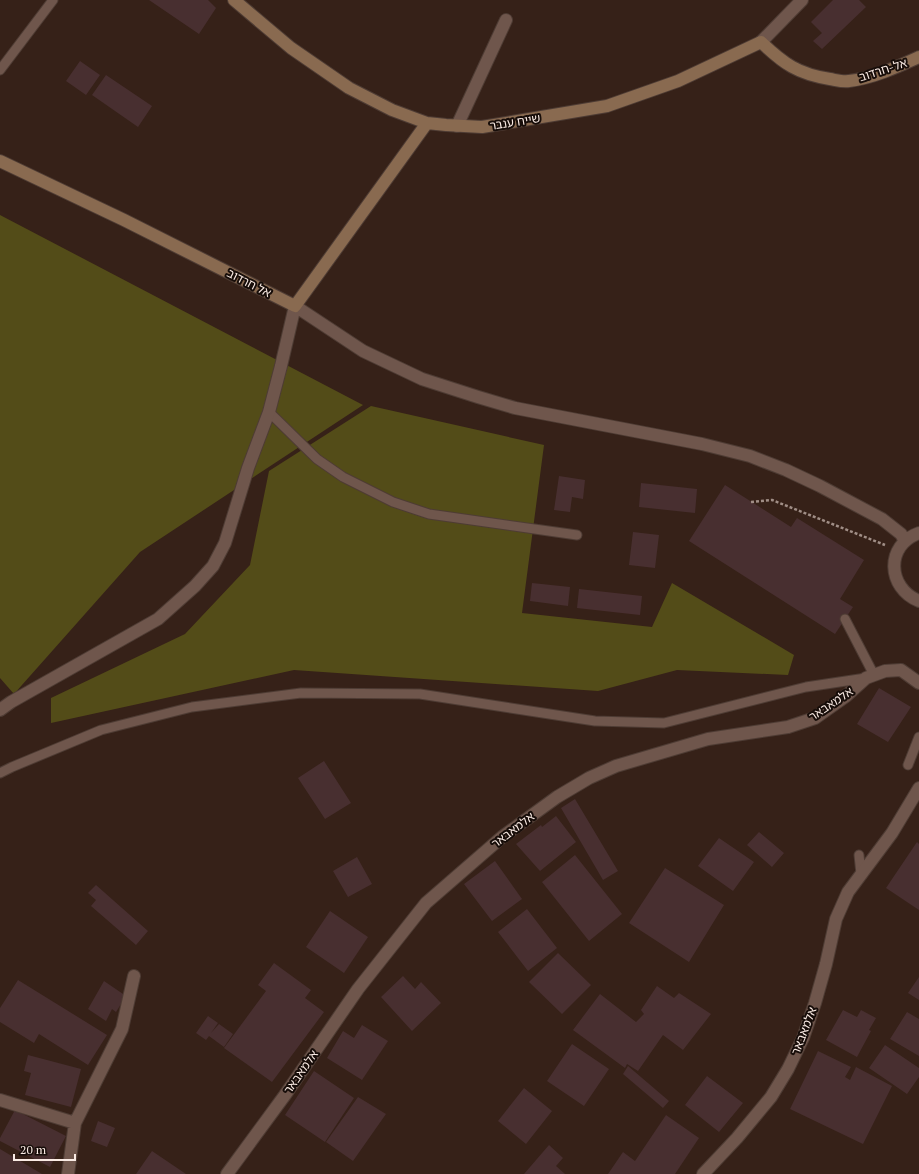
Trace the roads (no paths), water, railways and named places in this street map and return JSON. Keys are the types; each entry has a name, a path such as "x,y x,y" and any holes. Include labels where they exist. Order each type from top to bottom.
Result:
{"street":[{"name":"שייח ענבר","path":"234,0 291,48 349,88 392,110 427,123 482,127 607,106 678,81 761,42 802,0"},
{"path":"457,126 506,20"},
{"name":"אל-חרדוב","path":"761,42 778,59 794,69 819,77 847,81 868,77 900,66 919,57"},
{"path":"0,710 11,702 158,619 195,586 213,566 225,543 248,468 269,412 295,306 427,123"},
{"name":"אל חרדוב","path":"0,161 124,220 295,306"},
{"path":"295,306 363,351 422,379 515,408 702,444 743,454 786,470 882,519 901,534 902,546"},
{"path":"919,533 902,546 896,555 894,566 897,582 904,592 919,601"},
{"name":"אלמאבאר","path":"227,1174 285,1095 358,989 426,903 502,837 557,797 589,778 616,766 708,740 788,727 815,718 846,696 870,676 885,671 901,670 919,683"},
{"name":"אלמאבאר","path":"703,1174 737,1138 771,1097 788,1069 803,1038 815,1003 826,964 836,919 848,892 892,833 919,788"},
{"path":"68,1174 75,1123 122,1029 134,976"},
{"path":"0,1100 75,1123"}],"lane":[{"path":"0,70 53,0"},
{"path":"269,412 317,459 343,476 393,502 429,514 577,535"},
{"path":"0,774 12,767 101,730 192,708 301,693 420,694 595,722 664,723 806,686 870,676 845,619"},
{"path":"908,765 919,737"},
{"path":"859,854 861,874"}]}
